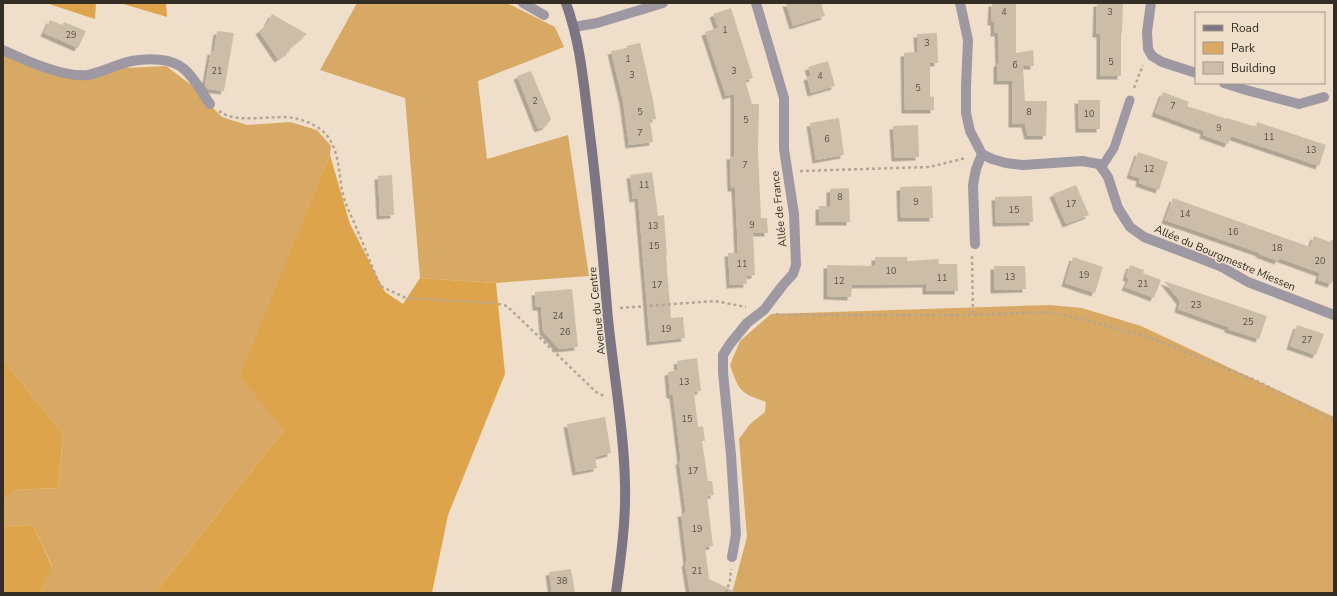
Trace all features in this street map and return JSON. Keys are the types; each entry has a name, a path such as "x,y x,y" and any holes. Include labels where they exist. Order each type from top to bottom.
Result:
{"street":[{"path":"523,3 544,15"},
{"name":"Avenue du Centre","path":"566,3 574,27 579,50 596,179 608,309 619,404 625,491 624,534 616,593"},
{"path":"574,27 596,23 663,3"},
{"name":"Allée de France","path":"732,557 736,534 731,455 722,372 723,354 747,323 764,310 793,274 796,265 794,214 784,149 784,98 756,3"},
{"path":"960,3 968,40 966,113 970,131 982,154 1006,163 1023,165 1082,161 1099,164 1101,168"},
{"path":"1150,3 1147,32 1148,49 1150,53 1162,62 1195,73"},
{"path":"3,50 40,66 71,74 87,75 132,61 152,60 173,62 185,69 210,104"},
{"path":"1227,84 1299,104 1324,97"},
{"path":"975,244 973,185 976,169 982,154"},
{"name":"Allée du Bourgmestre Miessen","path":"1101,168 1108,177 1118,208 1130,227 1144,237 1220,266 1248,282 1334,315"}],"lane":[{"path":"1101,168 1114,148 1130,100"}],"path":[{"path":"1130,100 1144,62 1150,53"},
{"path":"210,104 222,114 239,119 293,118 310,122 321,130 328,138 336,155 344,198 380,286 406,298 487,303 507,306 596,392 619,404"},
{"path":"787,171 929,167 982,154"},
{"path":"973,315 972,253 975,244"},
{"path":"608,309 715,301 764,310 781,315 973,315 1047,312 1082,319 1151,338 1255,380 1334,420"},
{"path":"726,593 730,581 732,557"}],"green space":[{"path":"357,3 507,3 555,27 564,47 478,81 487,159 568,135 589,276 496,283 420,278 405,98 320,70"},
{"path":"3,54 82,77 124,68 166,66 190,84 222,117 247,125 290,122 317,130 331,146 330,155 291,253 284,430 155,593 40,593 52,566 33,525 3,526 3,499 15,490 58,488 63,434 3,360"},
{"path":"1050,305 1082,308 1141,326 1334,417 1334,593 732,593 747,537 739,439 750,424 765,412 766,402 751,396 738,386 730,365 740,341 771,314"}],"shaded area":[{"path":"46,3 96,3 95,19"},
{"path":"120,3 166,3 167,17"},
{"path":"330,155 350,224 385,292 403,304 420,278 496,283 505,374 448,515 432,593 155,593 284,430 240,376"},
{"path":"3,360 63,434 58,488 15,490 3,499"},
{"path":"33,525 52,567 40,593 3,593 3,526"}],"building":[{"path":"786,3 821,3 825,16 793,26"},
{"path":"992,3 1016,3 1016,53 1033,50 1034,66 1023,66 1025,101 1047,101 1046,136 1028,136 1025,124 1012,124 1012,81 997,81 997,63 999,63 998,33 994,33 994,22 991,22"},
{"path":"1097,3 1123,3 1121,76 1100,76 1100,34 1096,34"},
{"path":"731,8 753,78 745,80 752,104 759,104 758,151 761,218 767,218 768,233 753,233 755,275 746,276 747,284 730,285 728,253 738,253 735,188 731,188 730,156 734,156 734,94 726,96 705,32 718,28 713,14"},
{"path":"272,14 307,34 289,49 290,51 278,59 259,31 266,26"},
{"path":"50,20 62,25 64,22 86,31 78,48 44,33"},
{"path":"217,31 234,33 224,91 208,89 205,85 211,51 214,52"},
{"path":"937,33 938,63 930,63 930,96 934,97 934,110 905,110 904,53 918,52 917,34"},
{"path":"640,43 656,119 650,120 653,142 629,145 623,101 611,51 627,48 626,46"},
{"path":"828,61 835,86 811,93 807,77 811,76 808,67"},
{"path":"531,71 551,119 546,126 538,129 517,76"},
{"path":"1163,92 1189,102 1187,106 1256,127 1257,122 1326,145 1319,166 1231,136 1228,144 1203,135 1204,131 1155,113"},
{"path":"1078,100 1100,100 1100,129 1079,129"},
{"path":"839,118 844,155 816,160 810,123"},
{"path":"918,125 919,157 895,158 893,126"},
{"path":"1138,152 1168,162 1159,190 1139,183 1140,178 1130,175"},
{"path":"652,172 658,216 664,215 671,318 683,317 685,338 650,342 638,198 633,199 630,175"},
{"path":"392,175 394,215 380,216 378,176"},
{"path":"1076,185 1089,215 1066,224 1053,194"},
{"path":"932,186 933,218 901,218 900,187"},
{"path":"849,188 850,222 819,222 819,206 830,206 830,189"},
{"path":"1032,196 1033,222 996,223 995,197"},
{"path":"1173,198 1310,247 1314,236 1330,242 1331,240 1334,240 1334,278 1331,284 1318,280 1320,273 1279,258 1278,261 1259,254 1260,253 1165,220"},
{"path":"875,257 907,257 907,261 938,259 939,264 957,264 958,291 926,291 926,284 852,285 851,297 827,296 827,265 875,266"},
{"path":"1073,257 1103,267 1095,293 1065,283"},
{"path":"1130,265 1144,270 1143,273 1161,280 1154,298 1125,287 1129,279 1126,277"},
{"path":"994,266 1025,266 1026,289 994,290"},
{"path":"1164,281 1267,316 1259,339 1228,329 1228,327 1178,309 1180,301"},
{"path":"572,289 578,347 559,349 543,331 541,307 536,307 535,292"},
{"path":"1297,325 1324,334 1316,355 1290,346"},
{"path":"697,358 701,391 694,392 698,427 703,426 705,441 702,441 708,481 712,481 714,495 707,496 713,546 705,547 709,579 738,593 690,593 685,563 687,562 681,513 686,513 679,461 681,461 673,395 670,395 668,372 678,370 677,361"},
{"path":"605,417 611,453 595,457 597,468 576,472 567,424"},
{"path":"571,569 575,593 552,593 549,572"}]}
